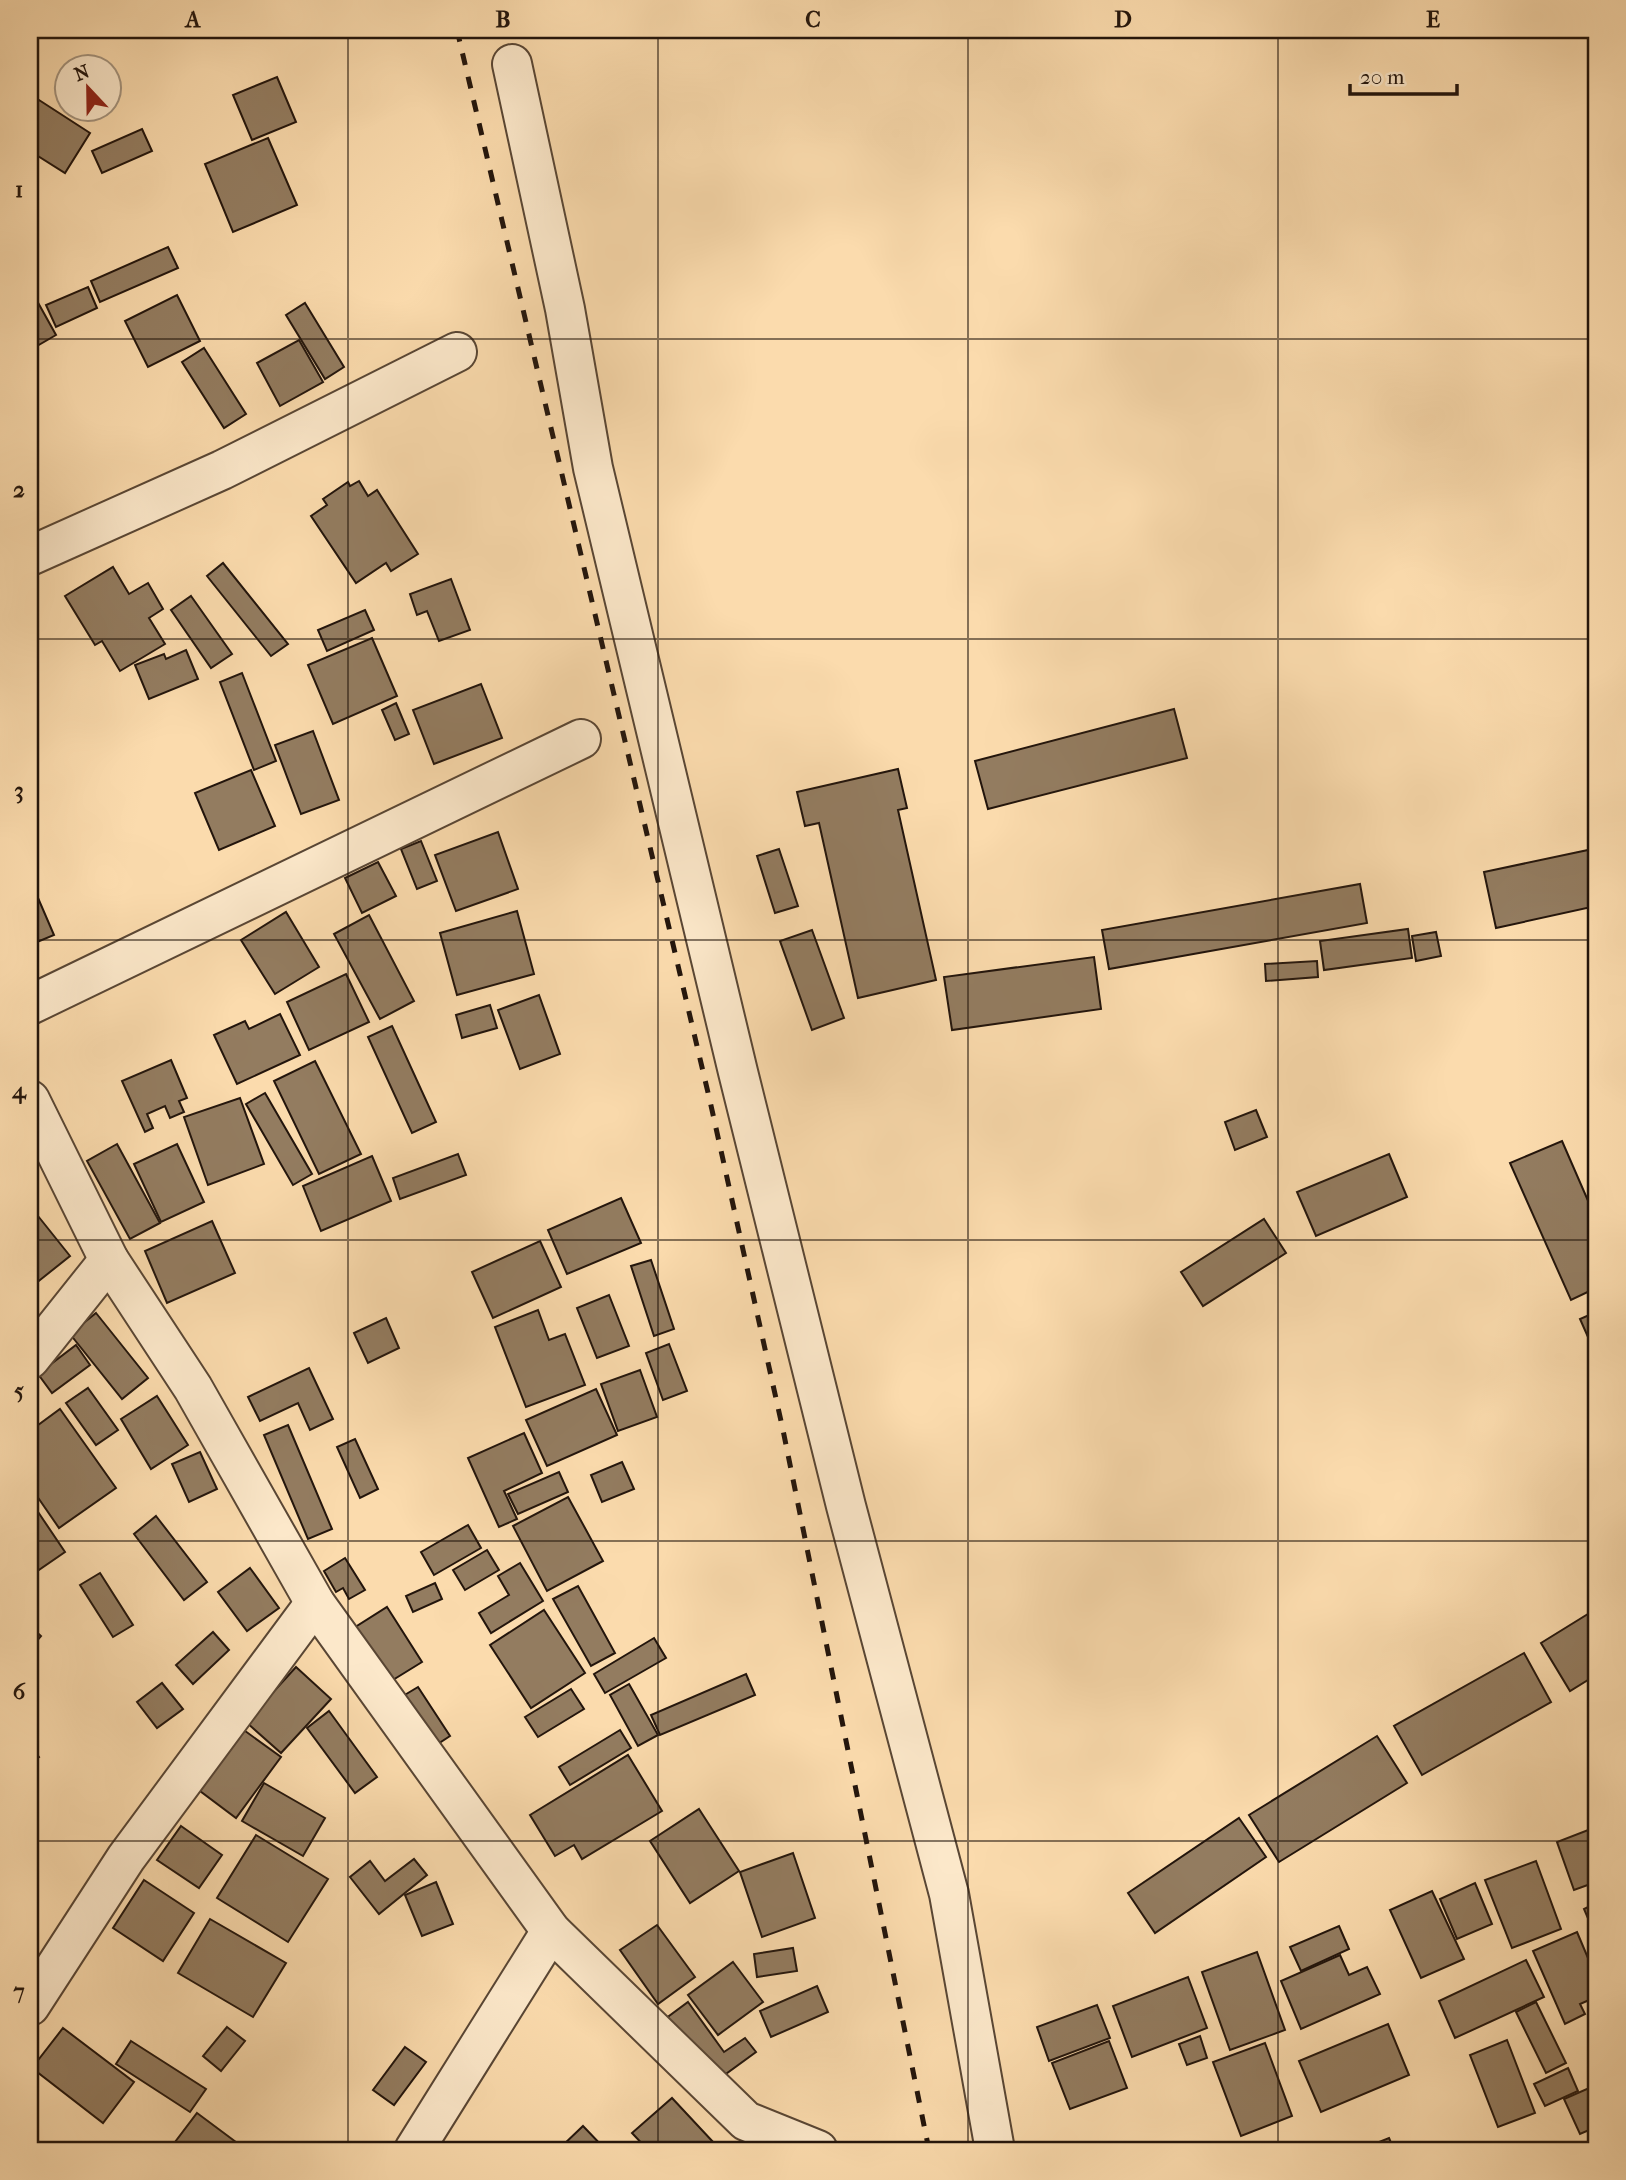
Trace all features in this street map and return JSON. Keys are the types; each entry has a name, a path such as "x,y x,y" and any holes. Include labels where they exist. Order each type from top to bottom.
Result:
{"street":[{"path":"512,64 565,309 593,468 839,1478 949,1894 995,2150"},
{"path":"30,556 222,470 457,352"},
{"path":"30,1005 581,739"},
{"path":"30,1100 109,1259 193,1388 315,1603 551,1931 746,2121 818,2150"},
{"path":"30,1359 109,1259"},
{"path":"30,2006 126,1858 315,1603"},
{"path":"414,2150 551,1931"}],"building":[{"path":"277,77 296,122 252,140 233,95"},
{"path":"39,100 52,108 52,122 73,122 90,133 65,173 30,151 30,113"},
{"path":"142,129 152,151 102,173 92,151"},
{"path":"268,138 297,205 233,232 205,164"},
{"path":"168,247 178,268 100,302 91,281"},
{"path":"88,287 97,308 56,327 46,305"},
{"path":"30,291 56,335 30,350"},
{"path":"177,295 200,341 148,367 125,321"},
{"path":"305,303 344,367 325,379 286,315"},
{"path":"299,340 323,382 280,406 257,363"},
{"path":"204,348 246,414 224,428 182,362"},
{"path":"359,481 368,496 377,490 418,554 391,571 386,563 356,583 311,516 327,505 323,499 348,482 350,486"},
{"path":"223,563 288,644 271,656 207,576"},
{"path":"113,567 129,594 148,583 163,609 149,618 165,644 120,671 102,641 95,645 65,596"},
{"path":"451,579 470,630 439,641 427,611 417,615 410,594"},
{"path":"191,596 232,654 211,668 171,610"},
{"path":"365,610 374,630 327,651 318,630"},
{"path":"372,638 397,696 333,724 308,665"},
{"path":"186,650 198,679 149,699 135,665 164,654 166,659"},
{"path":"242,673 276,761 254,770 220,682"},
{"path":"481,684 502,738 434,764 413,710"},
{"path":"396,703 409,734 395,740 382,710"},
{"path":"1174,709 1187,758 988,809 975,761"},
{"path":"313,731 339,800 301,814 275,745"},
{"path":"898,769 907,808 898,810 936,980 858,998 819,823 805,826 797,792"},
{"path":"251,770 275,826 219,850 195,793"},
{"path":"498,832 518,889 456,911 435,855"},
{"path":"421,841 437,881 417,889 401,849"},
{"path":"779,849 798,906 775,913 757,856"},
{"path":"1588,850 1596,889 1596,906 1496,928 1484,872"},
{"path":"378,862 396,896 362,913 345,878"},
{"path":"1360,884 1367,923 1109,969 1102,930"},
{"path":"35,891 54,935 30,945 30,893"},
{"path":"517,911 534,974 457,995 440,933"},
{"path":"286,912 319,967 275,994 241,940"},
{"path":"369,915 414,1001 380,1019 334,934"},
{"path":"1408,929 1412,958 1324,970 1320,941"},
{"path":"812,930 844,1018 812,1030 780,941"},
{"path":"1436,932 1441,956 1416,961 1412,936"},
{"path":"1094,957 1101,1009 952,1030 944,977"},
{"path":"1317,961 1318,977 1266,981 1265,964"},
{"path":"346,974 369,1022 309,1050 287,1002"},
{"path":"539,995 560,1054 520,1069 498,1010"},
{"path":"490,1005 497,1028 462,1038 456,1015"},
{"path":"280,1014 300,1055 237,1084 214,1035 245,1021 249,1029"},
{"path":"392,1026 436,1122 412,1133 368,1037"},
{"path":"171,1060 187,1098 179,1101 184,1112 170,1118 165,1106 147,1114 153,1128 145,1132 122,1081"},
{"path":"315,1061 361,1154 319,1174 274,1081"},
{"path":"265,1093 312,1174 293,1185 246,1104"},
{"path":"240,1098 264,1164 208,1185 184,1117"},
{"path":"1256,1110 1267,1137 1235,1150 1225,1122"},
{"path":"1562,1141 1596,1219 1596,1288 1571,1300 1510,1163"},
{"path":"117,1144 160,1223 130,1239 87,1161"},
{"path":"177,1144 204,1202 161,1222 134,1164"},
{"path":"458,1154 466,1175 400,1199 393,1178"},
{"path":"1389,1154 1407,1197 1316,1236 1297,1192"},
{"path":"372,1156 391,1201 321,1231 303,1186"},
{"path":"621,1198 641,1243 567,1274 548,1230"},
{"path":"30,1206 70,1256 30,1288"},
{"path":"1264,1219 1286,1253 1203,1306 1181,1272"},
{"path":"212,1221 235,1273 167,1303 145,1251"},
{"path":"540,1241 561,1287 493,1318 472,1272"},
{"path":"651,1260 674,1329 654,1336 631,1266"},
{"path":"609,1295 629,1346 597,1358 577,1308"},
{"path":"538,1310 549,1340 565,1334 585,1385 526,1407 495,1327"},
{"path":"1596,1312 1596,1355 1580,1319"},
{"path":"96,1313 148,1378 122,1399 70,1334"},
{"path":"386,1318 399,1348 368,1363 354,1333"},
{"path":"669,1344 687,1391 663,1400 646,1353"},
{"path":"76,1345 90,1365 52,1393 38,1374"},
{"path":"309,1368 333,1419 310,1430 298,1403 260,1421 248,1397"},
{"path":"640,1370 657,1417 618,1431 601,1384"},
{"path":"88,1388 118,1430 96,1445 66,1403"},
{"path":"596,1389 617,1435 547,1466 526,1420"},
{"path":"157,1396 188,1445 151,1469 121,1419"},
{"path":"60,1409 116,1488 59,1528 30,1486 30,1431"},
{"path":"288,1425 332,1529 308,1539 264,1435"},
{"path":"524,1433 542,1473 504,1491 517,1519 499,1527 468,1458"},
{"path":"355,1439 378,1489 360,1498 337,1447"},
{"path":"200,1452 217,1489 189,1502 172,1464"},
{"path":"622,1462 634,1489 602,1502 591,1475"},
{"path":"559,1472 568,1492 518,1514 508,1494"},
{"path":"568,1497 603,1561 547,1591 513,1526"},
{"path":"30,1500 65,1552 30,1576"},
{"path":"156,1516 207,1582 184,1600 134,1534"},
{"path":"468,1525 481,1548 434,1575 421,1552"},
{"path":"487,1550 499,1570 465,1590 453,1570"},
{"path":"345,1558 365,1590 349,1599 343,1588 336,1592 324,1571"},
{"path":"520,1563 543,1601 491,1633 479,1613 509,1595 498,1576"},
{"path":"250,1568 279,1608 247,1631 218,1592"},
{"path":"100,1573 133,1625 113,1637 80,1585"},
{"path":"435,1583 442,1599 413,1612 406,1596"},
{"path":"578,1586 615,1653 591,1666 553,1599"},
{"path":"387,1607 422,1662 388,1683 349,1631"},
{"path":"1596,1609 1596,1675 1570,1691 1541,1643"},
{"path":"544,1610 585,1673 531,1708 490,1645"},
{"path":"30,1626 41,1636 30,1649"},
{"path":"213,1632 229,1650 193,1684 176,1665"},
{"path":"654,1638 666,1658 605,1693 594,1674"},
{"path":"1524,1653 1551,1702 1422,1775 1394,1726"},
{"path":"296,1667 331,1699 281,1753 246,1722"},
{"path":"746,1674 755,1695 660,1735 651,1715"},
{"path":"162,1683 183,1709 157,1728 137,1702"},
{"path":"629,1684 658,1735 638,1746 610,1695"},
{"path":"418,1687 450,1736 430,1749 398,1699"},
{"path":"571,1689 584,1709 538,1737 525,1717"},
{"path":"329,1711 377,1777 355,1793 307,1728"},
{"path":"241,1728 281,1757 236,1818 196,1788"},
{"path":"620,1730 631,1748 570,1785 559,1767"},
{"path":"1377,1736 1407,1783 1279,1862 1249,1815"},
{"path":"30,1745 39,1757 30,1764"},
{"path":"628,1755 662,1811 582,1859 574,1845 555,1856 530,1815"},
{"path":"264,1783 325,1818 303,1856 242,1821"},
{"path":"699,1809 739,1871 690,1903 650,1841"},
{"path":"1239,1818 1266,1857 1155,1933 1128,1893"},
{"path":"181,1826 222,1855 199,1888 157,1860"},
{"path":"1596,1827 1596,1882 1574,1890 1557,1842"},
{"path":"256,1835 328,1879 288,1942 217,1898"},
{"path":"793,1853 815,1918 762,1937 740,1872"},
{"path":"414,1859 427,1875 379,1914 350,1877 370,1861 385,1881"},
{"path":"1536,1861 1561,1929 1512,1948 1485,1880"},
{"path":"144,1880 194,1913 163,1961 113,1928"},
{"path":"436,1882 453,1924 422,1936 405,1895"},
{"path":"1475,1883 1492,1924 1457,1939 1440,1899"},
{"path":"1432,1891 1464,1959 1421,1978 1390,1910"},
{"path":"1596,1903 1596,1937 1584,1909"},
{"path":"210,1919 286,1963 253,2017 178,1973"},
{"path":"657,1925 695,1977 658,2004 620,1950"},
{"path":"1339,1926 1349,1949 1301,1971 1290,1947"},
{"path":"1577,1932 1596,1977 1596,1997 1580,2004 1585,2014 1565,2024 1533,1951"},
{"path":"793,1948 797,1971 757,1977 754,1954"},
{"path":"1257,1952 1285,2030 1230,2050 1202,1972"},
{"path":"1340,1955 1349,1975 1367,1967 1380,1994 1301,2029 1281,1981"},
{"path":"1526,1960 1544,1997 1455,2038 1439,2001"},
{"path":"733,1962 763,2002 718,2035 688,1995"},
{"path":"1188,1977 1207,2028 1132,2057 1113,2006"},
{"path":"817,1986 828,2012 771,2037 760,2011"},
{"path":"688,2002 724,2052 745,2038 756,2052 712,2084 665,2019"},
{"path":"1536,2002 1566,2063 1546,2073 1516,2012"},
{"path":"1097,2005 1110,2038 1049,2061 1037,2027"},
{"path":"1388,2024 1409,2075 1321,2112 1299,2061"},
{"path":"227,2027 245,2041 221,2071 203,2056"},
{"path":"63,2028 134,2082 103,2123 32,2068"},
{"path":"1200,2036 1207,2058 1187,2065 1179,2044"},
{"path":"1507,2040 1535,2113 1498,2127 1470,2055"},
{"path":"131,2041 206,2089 190,2112 116,2064"},
{"path":"1109,2041 1127,2088 1070,2109 1052,2063"},
{"path":"1265,2043 1292,2116 1241,2136 1213,2062"},
{"path":"405,2047 426,2062 394,2105 373,2090"},
{"path":"1568,2068 1578,2091 1545,2106 1534,2084"},
{"path":"1596,2085 1596,2127 1580,2134 1564,2099"},
{"path":"672,2098 714,2143 706,2150 648,2150 632,2133"},
{"path":"197,2113 244,2148 243,2150 169,2150"},
{"path":"583,2126 606,2150 564,2150 561,2147"},
{"path":"1389,2138 1394,2150 1359,2150"}],"railway":[{"path":"457,30 710,1101 783,1430 929,2150"}]}
